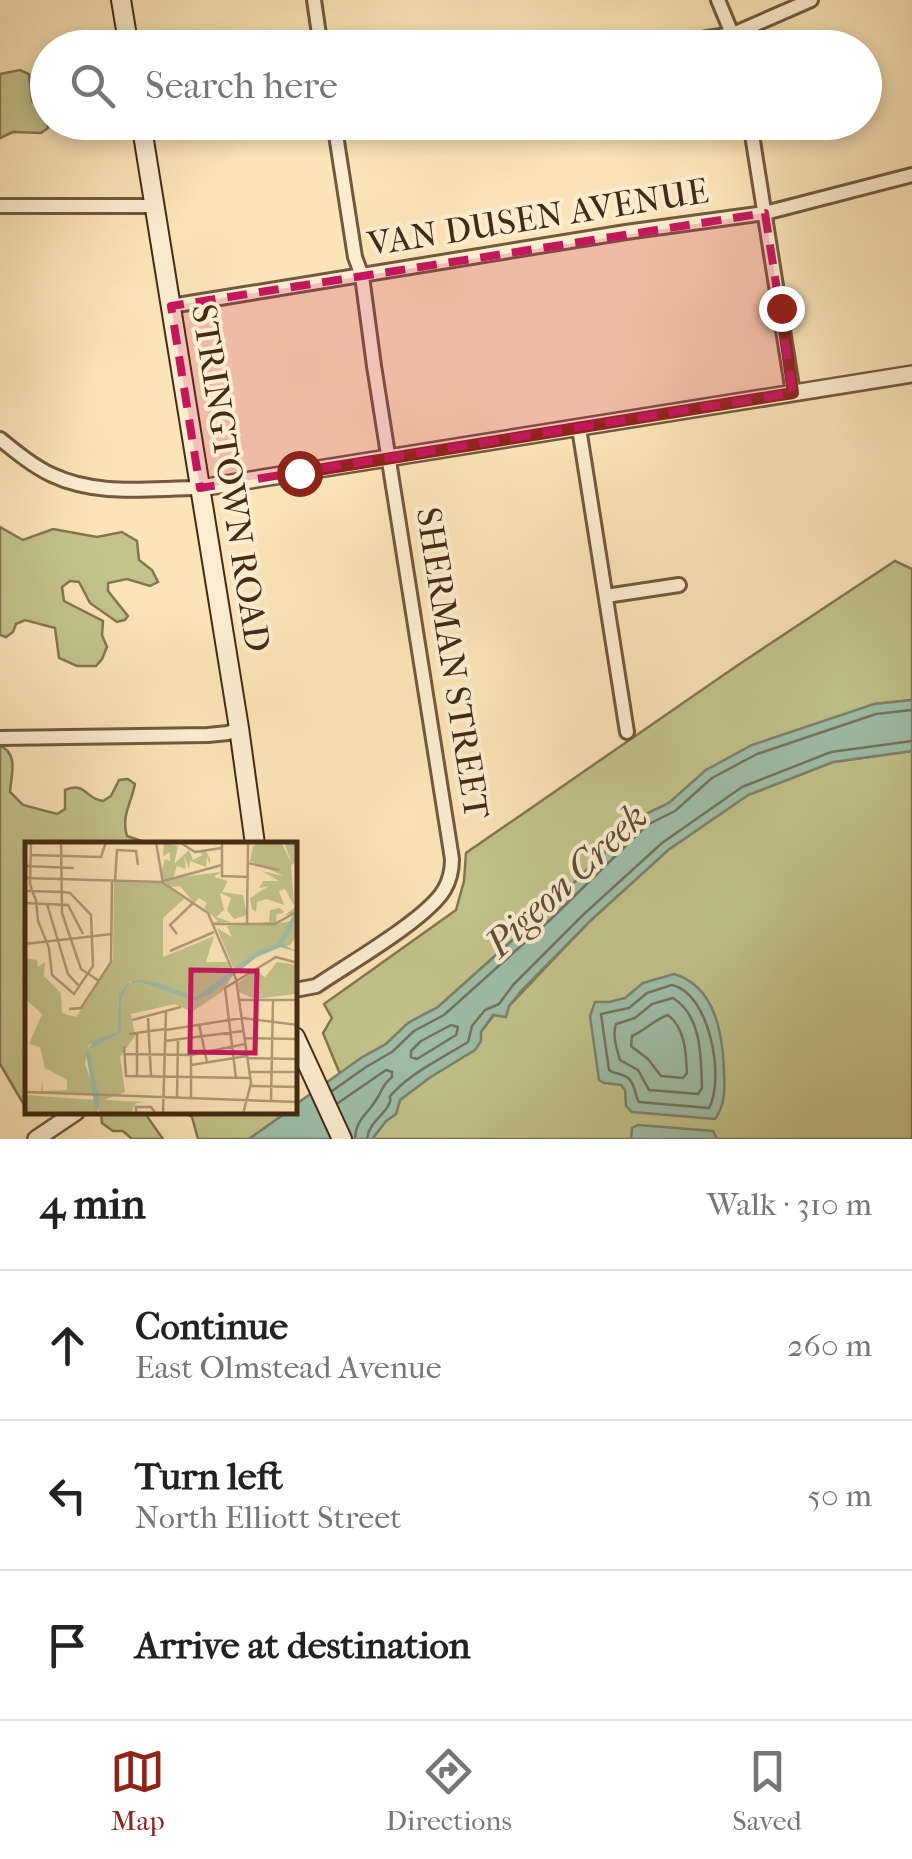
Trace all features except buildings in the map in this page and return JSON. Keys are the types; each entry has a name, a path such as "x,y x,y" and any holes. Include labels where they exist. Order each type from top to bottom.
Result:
{"main road":[{"path":"121,0 126,30"},
{"name":"STRINGTOWN ROAD","path":"144,140 255,842"},
{"path":"298,1045 342,1139"}],"street":[{"path":"314,0 318,30"},
{"path":"718,0 732,30"},
{"path":"755,30 811,0"},
{"name":"SHERMAN STREET","path":"298,989 316,986 426,909 443,892 452,859 362,276 337,140"},
{"path":"753,140 793,393"},
{"name":"VAN DUSEN AVENUE","path":"171,306 765,213 912,175"},
{"path":"0,206 154,206"},
{"path":"0,439 50,474 87,487 129,491 200,488 912,374"},
{"path":"579,428 627,732"},
{"path":"606,596 679,585"},
{"path":"0,738 208,735 228,734 238,728"},
{"path":"36,1139 73,1114"}],"highlighted area":[{"path":"765,213 793,393 200,488 171,306"}],"green space":[{"path":"20,70 29,74 30,133 13,132 0,138 0,74"},
{"path":"0,527 23,540 53,529 97,537 122,532 137,541 139,560 152,570 158,582 150,586 127,579 108,583 108,591 128,616 125,620 117,622 90,603 79,582 70,581 62,587 64,601 103,621 102,635 107,647 96,666 77,666 59,658 55,628 25,620 16,624 6,637 0,635"},
{"path":"895,561 912,569 912,700 874,704 706,770 669,803 642,816 544,912 438,1007 408,1023 386,1044 340,1074 323,1033 332,1018 324,1004 456,910 466,853"},
{"path":"0,746 12,759 10,792 23,805 57,814 65,809 65,790 82,789 103,801 111,796 119,780 128,779 135,784 125,829 127,836 144,842 25,842 25,1107 0,1064"},
{"path":"912,751 912,1139 372,1139 396,1114 400,1100 509,1006 590,921 668,850 748,795 833,762"},
{"path":"101,1114 145,1114 163,1139 132,1139 102,1123"},
{"path":"187,1114 284,1114 249,1139 198,1139 192,1117"}],"water":[{"path":"912,700 912,751 833,762 748,795 668,850 521,991 506,1017 493,1015 475,1050 400,1100 396,1114 372,1139 249,1139 284,1114 298,1114 298,1103 386,1044 408,1023 438,1007 544,912 642,816 669,803 706,770 752,745 874,704"},
{"path":"674,974 699,989 719,1029 724,1091 715,1119 632,1112 626,1106 621,1085 599,1080 590,1016 595,1002 625,998 643,983"},
{"path":"638,1125 713,1131 717,1139 631,1139 632,1128"}],"route":[{"path":"299,473 793,393 781,308"}],"water label":[{"name":"Pigeon Creek","path":"566,880"}]}
